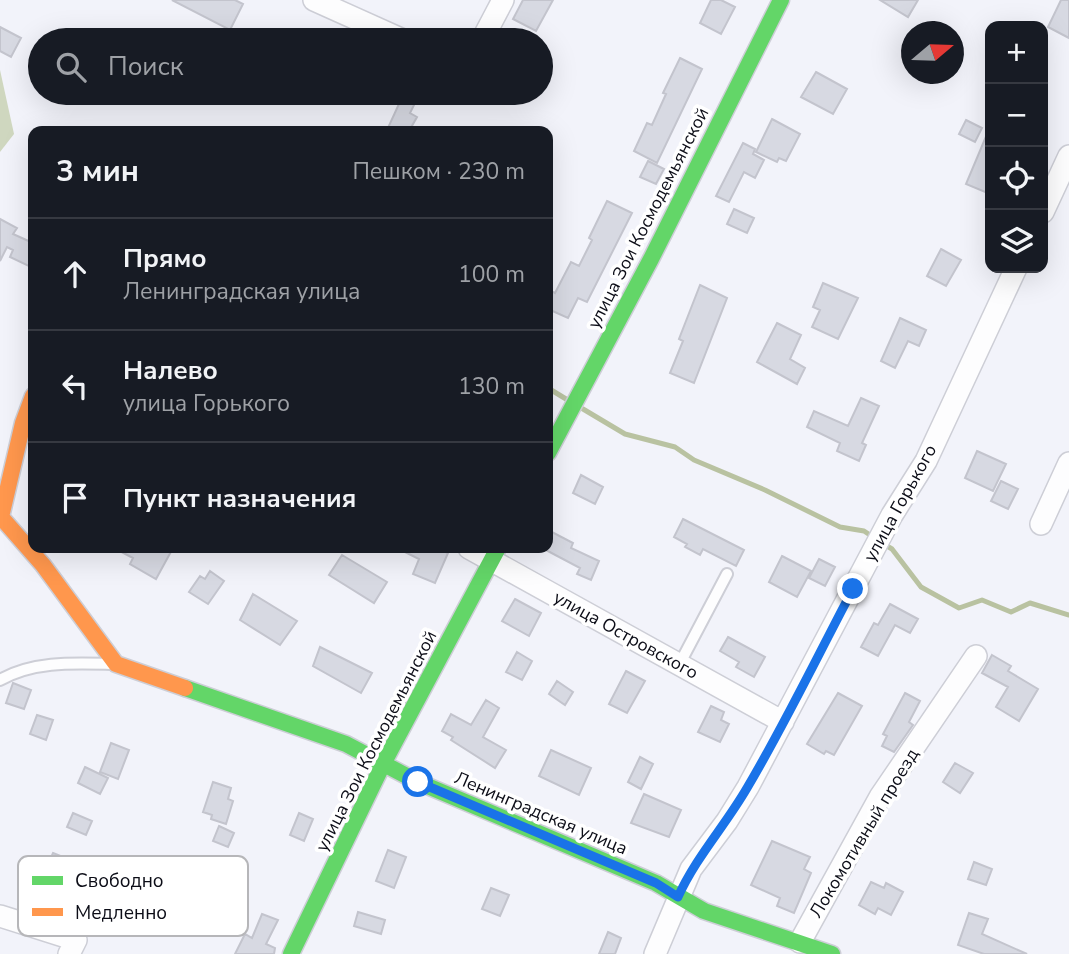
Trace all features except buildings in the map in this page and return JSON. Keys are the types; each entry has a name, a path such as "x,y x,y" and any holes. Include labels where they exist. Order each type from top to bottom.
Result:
{"street":[{"path":"314,0 376,28"},
{"path":"488,28 503,0"},
{"name":"улица Зои Космодемьянской","path":"553,444 651,258 780,0"},
{"path":"1044,210 1069,156"},
{"name":"улица Горького","path":"655,954 691,869 727,821 748,787 892,515 926,461 1014,273"},
{"path":"28,410 1,517 28,548"},
{"path":"1041,524 1069,463"},
{"path":"32,553 116,664"},
{"name":"улица Зои Космодемьянской","path":"291,954 383,764 494,554"},
{"name":"улица Островского","path":"494,554 679,665 783,722"},
{"name":"Локомотивный проезд","path":"800,942 880,797 976,656"},
{"name":"Ленинградская улица","path":"116,664 346,744 418,782 656,883 704,911 832,954"},
{"path":"0,916 18,924"},
{"path":"47,936 73,947"}],"lane":[{"path":"679,665 727,574"},
{"path":"0,680 12,673 56,663 116,664"}],"green space":[{"path":"0,70 14,134 0,152"}],"waterway":[{"path":"553,391 566,399"},
{"path":"583,409 625,434 675,447 694,460 765,490 840,527 864,531 873,537"},
{"path":"882,543 892,549 921,587 959,608 982,600 1011,612 1030,603 1069,615"}],"traffic: fast":[{"path":"553,444 651,259 781,0"},
{"path":"291,954 383,764 495,553"},
{"path":"185,688 346,744 418,782 656,883 704,911 832,954"}],"traffic: slow":[{"path":"28,410 1,517 28,548"},
{"path":"32,553 116,664 185,688"}],"route":[{"path":"418,782 656,883 678,897 691,869 727,821 748,787 853,589"}]}
